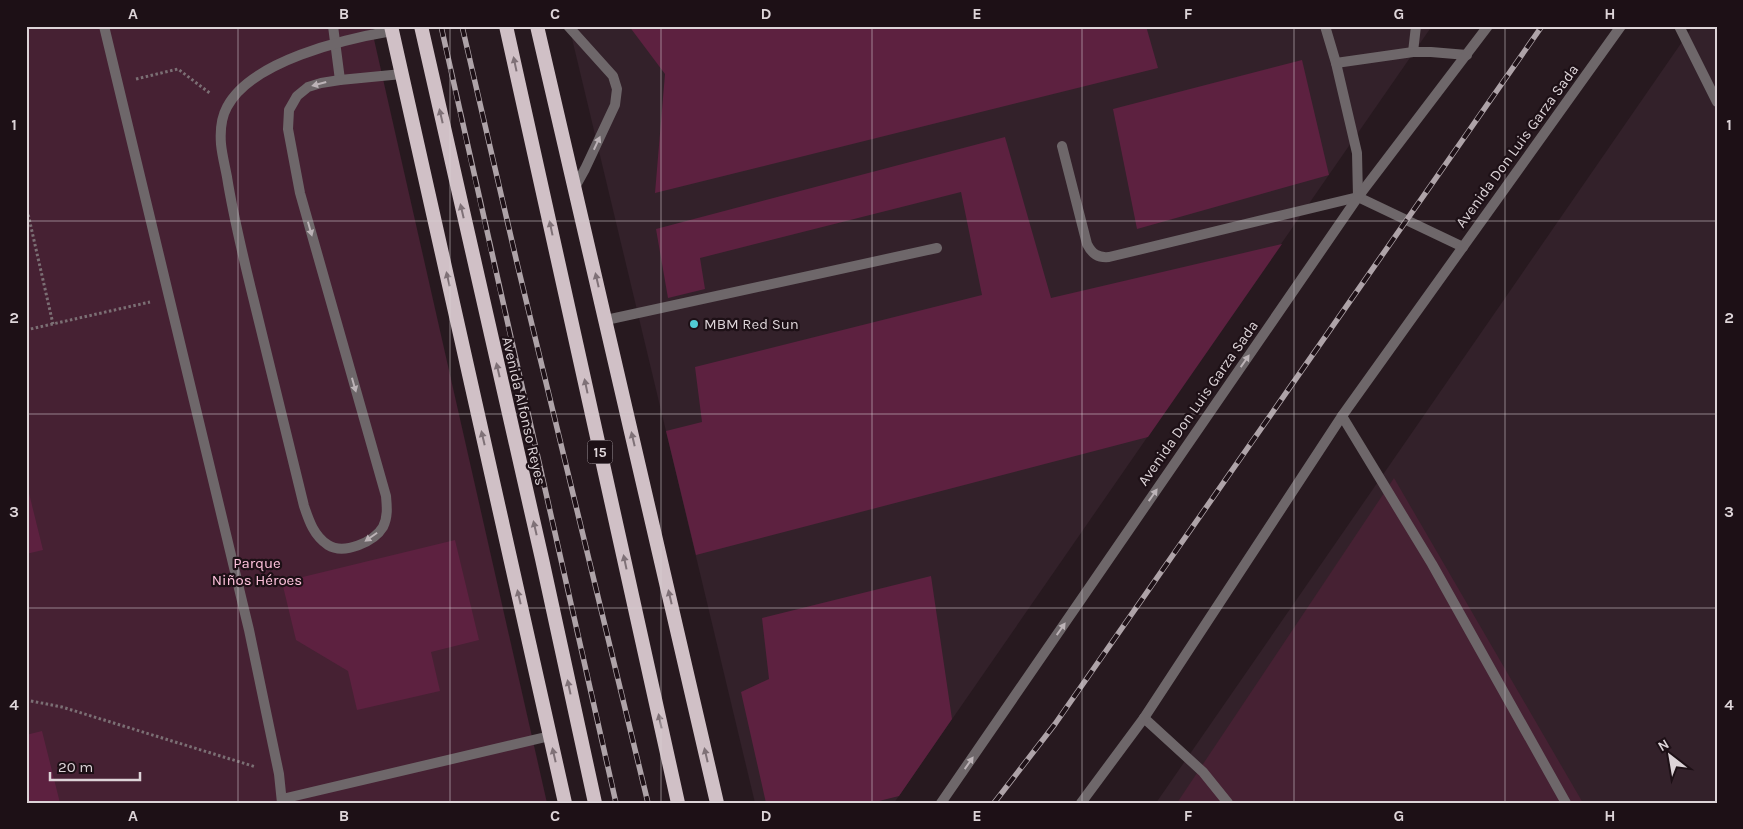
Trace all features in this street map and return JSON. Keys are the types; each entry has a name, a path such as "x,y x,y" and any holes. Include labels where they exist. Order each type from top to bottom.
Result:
{"highway":[{"name":"Avenida Alfonso Reyes","path":"420,26 542,559 595,803"},
{"name":"15","path":"506,26 678,803"},
{"path":"537,26 576,187 717,803"},
{"path":"391,29 565,803"}],"street":[{"path":"104,26 250,630 279,774 282,801 550,736"},
{"path":"333,26 340,80"},
{"path":"568,26 613,76 617,89 616,105 576,187"},
{"path":"1325,26 1336,63 1357,152 1358,197"},
{"path":"1413,52 1416,26"},
{"name":"Avenida Don Luis Garza Sada","path":"941,803 1358,197 1488,26"},
{"name":"Avenida Don Luis Garza Sada","path":"1081,803 1144,718 1342,416 1621,26"},
{"path":"1679,26 1717,102"},
{"path":"391,29 306,53 260,74 242,88 228,106 221,123 221,144 233,216 304,506 311,526 320,538 330,546 344,548 358,545 373,537 383,527 388,512 386,496 300,193 288,128 289,110 297,96 308,88 321,83 402,74"},
{"path":"1336,63 1413,52 1467,55"},
{"path":"1062,146 1087,244 1093,253 1103,258 1110,258 1358,197 1463,247"},
{"path":"606,320 938,248"},
{"path":"1342,416 1432,564 1566,803"},
{"path":"1144,718 1203,772 1228,803"}],"path":[{"path":"118,83 178,69 228,106"},
{"path":"26,205 53,324"},
{"path":"26,330 170,297"},
{"path":"26,700 62,707 279,774"}],"shaded area":[{"path":"569,26 1432,26 894,803 755,803"},
{"path":"1693,26 1717,26 1717,803 1156,803"}],"green space":[{"name":"Parque Niños Héroes","path":"26,26 371,26 547,803 26,803"},
{"path":"1394,478 1583,803 1177,803"}],"building":[{"path":"629,26 1146,26 1158,68 655,193 665,74"},
{"path":"1302,60 1329,175 1137,229 1113,109"},
{"path":"1005,137 1051,298 1282,244 1148,437 696,555 666,431 702,422 695,367 982,295 961,192 700,258 705,289 668,298 656,229"},
{"path":"26,481 43,550 26,554"},
{"path":"455,540 479,640 431,652 440,691 357,710 348,671 296,640 282,582"},
{"path":"931,576 952,719 899,796 871,803 766,803 741,692 769,679 762,618"},
{"path":"42,731 60,803 26,803 26,735"}],"railway":[{"path":"441,26 616,803"},
{"path":"462,26 517,263 648,803"},
{"path":"994,803 1055,724 1542,26"}],"place":[{"name":"MBM Red Sun","path":"694,324"}]}
